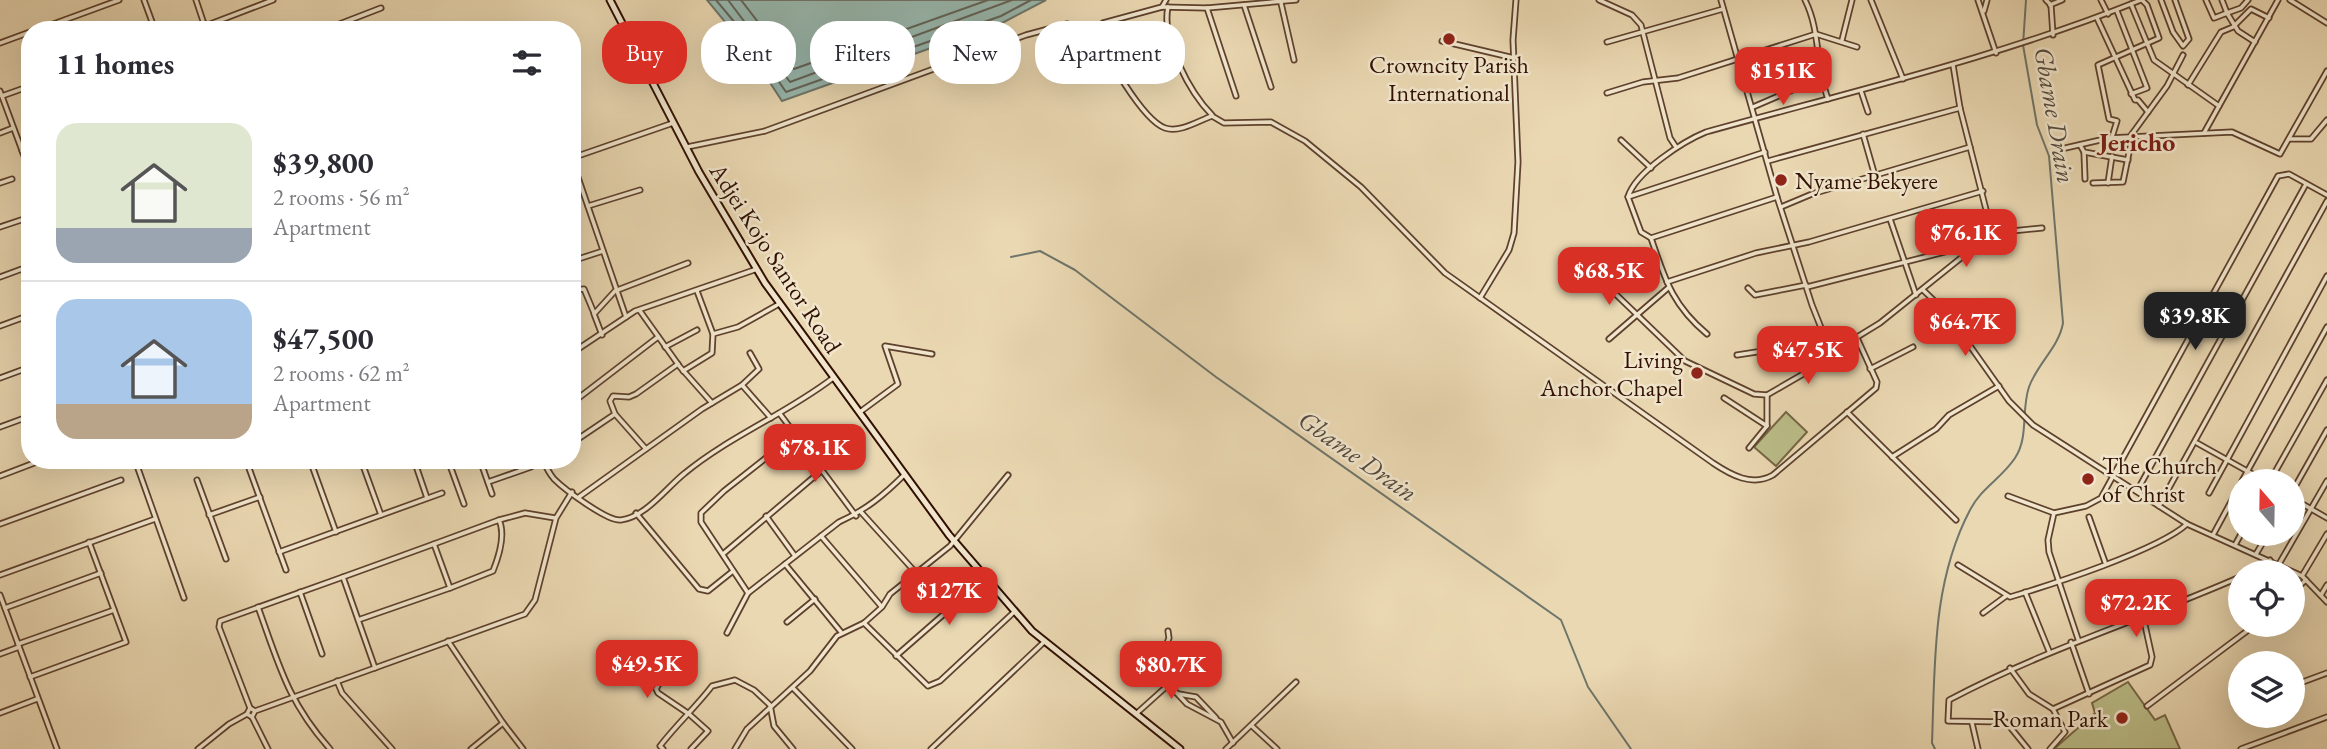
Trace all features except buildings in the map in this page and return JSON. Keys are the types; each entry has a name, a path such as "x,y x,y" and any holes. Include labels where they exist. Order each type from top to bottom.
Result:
{"street":[{"path":"61,21 118,0"},
{"path":"144,0 152,21"},
{"path":"196,0 203,21"},
{"path":"218,21 273,0"},
{"name":"Adjei Kojo Santor Road","path":"610,0 685,147 779,304 954,541 1013,613 1044,641 1180,749"},
{"path":"1162,7 1166,0"},
{"path":"1110,21 1162,7 1207,8 1296,0"},
{"path":"1480,298 1509,250 1514,233 1518,162 1514,58 1516,0"},
{"path":"1599,0 1632,15 1644,33 1670,138 1676,147"},
{"path":"1721,0 1777,197 1821,332 1831,353"},
{"path":"1805,0 1816,34 1817,64 1828,100"},
{"path":"1842,40 1852,0"},
{"path":"1871,0 1903,79"},
{"path":"1978,0 1996,53"},
{"path":"1983,13 1987,0"},
{"path":"2045,0 2050,5 2053,35"},
{"path":"2050,5 2062,0"},
{"path":"2101,0 2108,14"},
{"path":"1707,334 1680,309 1668,288 1651,238 1641,232 1628,197 1633,186 1676,147 1684,146 1706,132 1996,53 2053,35 2142,0 2159,37 2098,65 2109,119 2117,121 2112,138"},
{"path":"2161,0 2173,32 2183,46 2189,39 2175,0"},
{"path":"2206,0 2214,18 2241,8 2248,0"},
{"path":"2222,0 2234,26 2255,42"},
{"path":"2204,133 2278,0"},
{"path":"2290,0 2327,23"},
{"path":"1282,3 1294,61"},
{"path":"2132,4 2154,60 2220,106"},
{"path":"1244,5 1271,87"},
{"path":"1168,7 1167,31 1176,59 1212,116 1224,123 1271,122 1305,141 1361,187 1436,264 1713,463 1737,477 1758,480 1768,478 1878,385 1857,338"},
{"path":"347,21 381,8"},
{"path":"1207,8 1236,96"},
{"path":"1608,42 1724,8"},
{"path":"2189,85 2221,32 2234,26 2251,9 2269,18"},
{"path":"2117,10 2147,88 2132,94"},
{"path":"2097,18 2132,94 2148,112"},
{"path":"685,147 734,140 765,131 1035,32"},
{"path":"1607,93 1678,78 1816,34 1842,40 1857,47"},
{"path":"0,43 21,35"},
{"path":"1442,41 1514,58"},
{"path":"2093,183 2123,182 2131,138 2174,75 2183,55"},
{"path":"1953,65 1960,108 1992,233"},
{"path":"2061,149 2112,138 2204,133 2238,134 2280,154 2327,71"},
{"path":"1128,84 1146,113 1157,124 1173,129 1212,116"},
{"path":"1753,107 1804,85"},
{"path":"21,88 1,93 21,148"},
{"path":"1861,91 1868,112"},
{"path":"1768,162 1863,133 1960,108"},
{"path":"2290,139 2311,139 2327,120"},
{"path":"581,156 674,122"},
{"path":"0,133 13,128"},
{"path":"1863,133 1875,176"},
{"path":"1621,140 1651,168"},
{"path":"2080,145 2084,152 2085,179"},
{"path":"1781,207 1970,147"},
{"path":"1628,197 1765,152"},
{"path":"2084,152 2128,160"},
{"path":"2108,183 2112,156"},
{"path":"2008,496 2054,513 2098,502 2278,176 2286,173 2327,195"},
{"path":"0,183 12,179"},
{"path":"2137,491 2306,184"},
{"path":"581,185 626,317"},
{"path":"588,206 640,190"},
{"path":"1667,282 1756,253 1793,246 1983,191"},
{"path":"1651,238 1777,197"},
{"path":"2159,506 2327,201"},
{"path":"1890,219 1916,295"},
{"path":"0,227 21,220"},
{"path":"1601,280 1635,316 1685,361 1754,394 1767,395 1824,362 1831,353 1857,338 1923,290 1992,233 2042,228"},
{"path":"1748,288 1755,295 1806,286 1980,243"},
{"path":"581,258 603,251"},
{"path":"593,314 615,291 688,263"},
{"path":"0,277 21,269"},
{"path":"581,348 626,317 758,269"},
{"path":"2209,493 2327,276"},
{"path":"1609,339 1668,288"},
{"path":"581,289 584,289 594,308 593,314 602,335"},
{"path":"1923,290 1946,312 2020,414 2032,425 2188,524 2228,542"},
{"path":"683,371 714,350 713,334 697,291"},
{"path":"713,334 738,327 779,304"},
{"path":"640,311 683,371 712,403"},
{"path":"0,326 21,318"},
{"path":"2249,469 2327,327"},
{"path":"665,346 697,330"},
{"path":"1737,355 1763,351 1821,332"},
{"path":"581,396 658,337"},
{"path":"860,412 898,384 885,346 932,354"},
{"path":"1870,369 1913,347"},
{"path":"579,497 712,403 742,385 759,369 750,353"},
{"path":"646,449 615,414 610,401 613,396 629,397 678,364"},
{"path":"0,378 21,370"},
{"path":"548,469 555,480 612,520 627,519 697,463 780,414 833,378"},
{"path":"2275,469 2327,380"},
{"path":"742,385 771,418"},
{"path":"1892,457 1936,429 1940,421 1999,386"},
{"path":"1749,448 1768,426 1767,395"},
{"path":"1724,398 1768,426"},
{"path":"1847,412 1956,520"},
{"path":"581,437 615,414"},
{"path":"780,414 856,516"},
{"path":"0,427 21,419"},
{"path":"2305,469 2327,430"},
{"path":"748,593 701,522 701,513 795,435"},
{"path":"2196,442 2244,469"},
{"path":"0,476 21,468"},
{"path":"138,469 184,598"},
{"path":"249,469 286,569"},
{"path":"313,469 336,532"},
{"path":"364,469 381,515"},
{"path":"417,469 427,498"},
{"path":"451,469 464,504"},
{"path":"483,469 492,495"},
{"path":"488,482 524,469"},
{"path":"723,554 821,471"},
{"path":"727,633 748,593 839,522 856,516 905,474"},
{"path":"735,749 747,729 770,705 793,688 842,633 864,623 882,607 890,594 954,541 1008,475"},
{"path":"0,524 121,480"},
{"path":"197,480 226,559"},
{"path":"2280,560 2327,481"},
{"path":"255,711 524,614 531,606 556,518 572,492"},
{"path":"279,552 442,493"},
{"path":"209,516 260,497"},
{"path":"2305,504 2327,518"},
{"path":"2213,535 2228,507"},
{"path":"861,512 917,574"},
{"path":"255,711 250,708 219,623 499,520 525,513 556,518"},
{"path":"636,513 699,589 708,591 733,571"},
{"path":"2054,513 2048,540 2057,580 2078,639"},
{"path":"766,516 795,556"},
{"path":"2089,517 2105,562"},
{"path":"0,575 155,519"},
{"path":"358,620 493,571 503,533 499,520"},
{"path":"1983,612 2006,596 2025,592 2171,536 2188,524"},
{"path":"2305,576 2327,534"},
{"path":"821,536 882,607"},
{"path":"30,677 125,643 89,542"},
{"path":"434,544 450,588"},
{"path":"2237,546 2270,560"},
{"path":"2256,554 2261,546"},
{"path":"785,564 842,633"},
{"path":"1958,565 2006,596"},
{"path":"5,608 101,573"},
{"path":"343,577 375,667"},
{"path":"897,656 984,579"},
{"path":"2305,579 2327,602"},
{"path":"2028,749 2006,722 1948,721 1950,700 2049,651 2228,582"},
{"path":"2321,595 2327,585"},
{"path":"300,592 322,654"},
{"path":"2025,592 2049,651"},
{"path":"0,595 57,749"},
{"path":"787,622 816,599"},
{"path":"258,607 291,698 305,722 330,749"},
{"path":"0,654 114,610"},
{"path":"864,623 928,686 935,685 1013,613"},
{"path":"2053,709 2090,694 2152,662 2143,616"},
{"path":"1168,631 1169,638 1156,668 1169,686 1194,709 1218,719"},
{"path":"2147,706 2239,637"},
{"path":"448,641 523,749"},
{"path":"931,749 1044,641"},
{"path":"2071,642 2090,694"},
{"path":"2010,668 2029,694 2053,709 2065,732 2050,749"},
{"path":"668,669 656,689 658,693 708,731 691,749"},
{"path":"1137,713 1186,669"},
{"path":"2305,682 2327,673"},
{"path":"337,681 342,693 392,749"},
{"path":"663,749 660,746 667,737 712,686 721,681 741,683 754,690 770,705 774,726 792,749"},
{"path":"1226,749 1296,682"},
{"path":"793,688 852,749"},
{"path":"1179,694 1196,697 1218,719 1233,743"},
{"path":"0,713 38,699"},
{"path":"198,749 229,724 247,714 250,708"},
{"path":"253,717 255,711"},
{"path":"247,714 253,717 268,749"},
{"path":"2241,749 2327,717"},
{"path":"471,749 503,723"},
{"path":"1972,723 1978,749"},
{"path":"1252,726 1277,749"},
{"path":"2267,741 2269,749"}],"green space":[{"path":"1786,412 1807,432 1776,466 1754,447"},
{"name":"Roman Park","path":"2128,682 2155,720 2165,715 2180,749 2054,749 2095,713 2092,703"}],"water":[{"path":"707,0 1046,0 1006,21 929,21 929,49 915,54 915,21 810,21 810,84 830,84 782,101 771,84 796,84 796,21 724,21"}],"waterway":[{"name":"Gbame Drain","path":"1935,749 1932,743 1935,654 1948,566 1970,510 2010,465 2019,450 2029,387 2057,340 2063,323 2049,156 2037,125 2023,45 2026,0"},
{"name":"Gbame Drain","path":"1011,257 1040,251 1075,270 1216,377 1561,620 1588,687 1631,749"}],"place":[{"name":"Crowncity Parish International","path":"1449,39"},
{"name":"Nyame Bekyere","path":"1781,180"},
{"name":"Living Anchor Chapel","path":"1697,373"},
{"name":"The Church of Christ","path":"2088,479"},
{"name":"Roman Park","path":"2122,718"}],"district":[{"name":"Jericho","path":"2137,142"}]}
